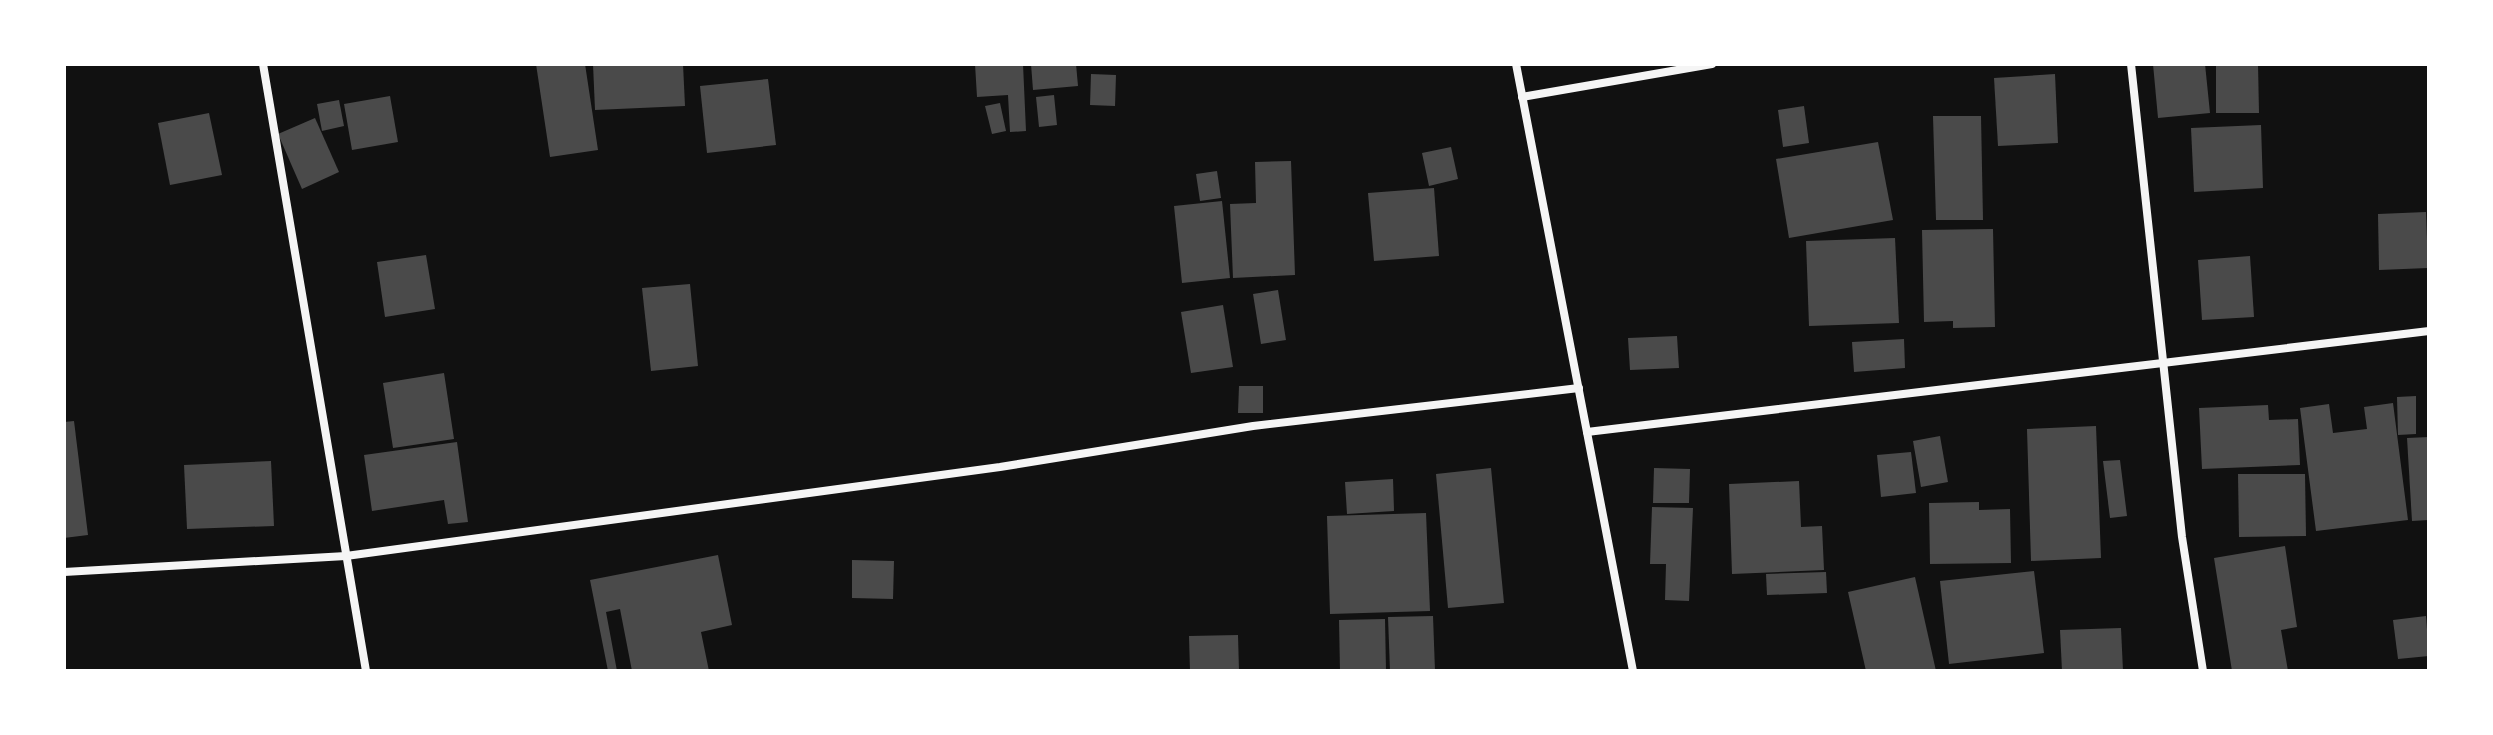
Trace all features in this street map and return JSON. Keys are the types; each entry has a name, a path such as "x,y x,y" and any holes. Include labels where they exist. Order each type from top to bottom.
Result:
{"street":[{"path":"263,64 366,671"},
{"path":"1516,64 1633,671"},
{"path":"1522,97 1712,64"},
{"path":"2131,64 2182,537 2203,671"},
{"path":"1587,432 2429,331"},
{"path":"64,572 346,556 1000,467 1253,426 1579,388"}],"building":[{"path":"536,64 585,64 598,150 550,157"},
{"path":"593,64 683,64 685,106 595,110"},
{"path":"975,64 1023,64 1026,131 1010,132 1008,95 977,97"},
{"path":"1031,64 1076,64 1078,86 1033,90"},
{"path":"2153,64 2205,64 2210,113 2158,118"},
{"path":"2216,64 2258,64 2259,113 2216,113"},
{"path":"1091,74 1116,75 1115,106 1090,105"},
{"path":"2055,74 2058,143 1998,146 1994,78"},
{"path":"768,79 776,145 707,153 700,86"},
{"path":"1054,95 1057,125 1039,127 1036,97"},
{"path":"390,96 398,142 352,150 344,104"},
{"path":"339,100 344,126 322,131 317,104"},
{"path":"1000,103 1006,131 992,134 985,106"},
{"path":"1804,106 1809,143 1783,147 1778,110"},
{"path":"209,113 222,175 170,185 158,123"},
{"path":"1933,116 1981,116 1983,220 1936,220"},
{"path":"315,118 339,172 302,189 278,134"},
{"path":"2261,125 2263,188 2194,192 2191,128"},
{"path":"1878,142 1893,220 1789,238 1776,159"},
{"path":"1451,147 1458,179 1429,186 1422,153"},
{"path":"1291,161 1295,275 1233,278 1230,204 1256,203 1255,162"},
{"path":"1217,171 1221,198 1200,201 1196,174"},
{"path":"1434,188 1439,256 1374,261 1368,193"},
{"path":"1222,201 1230,278 1182,283 1174,206"},
{"path":"2426,212 2428,268 2379,270 2378,214"},
{"path":"1993,229 1995,327 1953,328 1953,321 1924,322 1922,230"},
{"path":"1895,238 1899,323 1809,326 1806,241"},
{"path":"426,255 435,309 385,317 377,262"},
{"path":"2250,256 2254,317 2202,320 2198,260"},
{"path":"690,284 698,366 651,371 642,288"},
{"path":"1278,290 1286,340 1261,344 1253,294"},
{"path":"1223,305 1233,367 1191,373 1181,312"},
{"path":"1677,336 1679,368 1630,370 1628,338"},
{"path":"1904,339 1905,368 1854,372 1852,342"},
{"path":"444,373 454,439 393,448 383,383"},
{"path":"1239,386 1263,386 1263,413 1238,413"},
{"path":"2416,396 2416,434 2398,435 2397,397"},
{"path":"2393,403 2408,520 2316,531 2300,408 2329,404 2333,433 2367,429 2364,407"},
{"path":"2268,405 2269,420 2298,419 2300,465 2202,469 2199,408"},
{"path":"74,421 88,535 64,538 64,422"},
{"path":"2096,426 2101,558 2031,561 2027,429"},
{"path":"1940,436 1948,482 1921,487 1913,441"},
{"path":"2429,437 2429,520 2412,521 2407,438"},
{"path":"457,442 468,522 448,524 444,500 372,511 364,455"},
{"path":"1911,452 1916,493 1881,497 1877,455"},
{"path":"2120,460 2127,516 2110,518 2103,461"},
{"path":"271,461 274,526 187,529 184,465"},
{"path":"1491,468 1504,603 1448,608 1436,474"},
{"path":"1654,468 1690,469 1689,503 1653,503"},
{"path":"2238,474 2305,474 2306,536 2239,537"},
{"path":"1393,479 1394,511 1347,514 1345,482"},
{"path":"1799,481 1801,527 1822,526 1824,570 1732,574 1729,484"},
{"path":"1979,502 1979,510 2010,509 2011,563 1930,564 1929,503"},
{"path":"1652,507 1693,508 1689,601 1665,600 1666,564 1650,564"},
{"path":"1426,513 1430,611 1330,614 1327,516"},
{"path":"2285,546 2297,627 2281,630 2288,671 2232,671 2214,558"},
{"path":"718,555 732,625 701,632 709,671 632,671 620,609 606,612 617,671 608,671 590,580"},
{"path":"852,560 894,561 893,599 852,598"},
{"path":"2034,571 2044,653 1949,664 1940,581"},
{"path":"1826,572 1827,593 1767,595 1766,574"},
{"path":"1915,577 1936,671 1866,671 1848,592"},
{"path":"1433,616 1435,671 1390,671 1388,617"},
{"path":"2426,616 2429,656 2398,659 2393,620"},
{"path":"1385,619 1386,671 1340,671 1339,620"},
{"path":"2121,628 2123,671 2062,671 2060,630"},
{"path":"1238,635 1239,671 1190,671 1189,636"}]}
